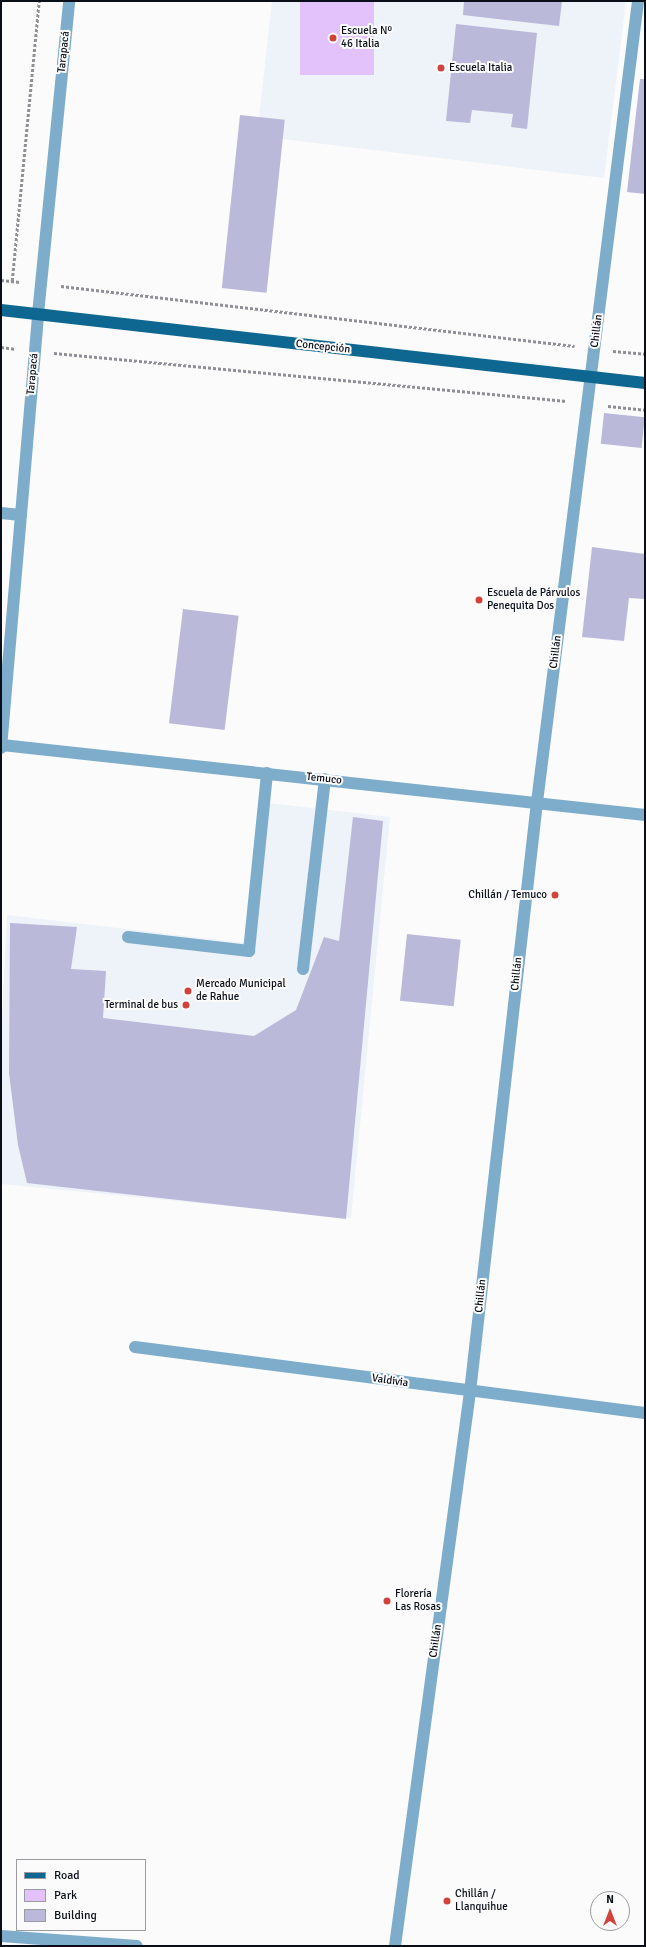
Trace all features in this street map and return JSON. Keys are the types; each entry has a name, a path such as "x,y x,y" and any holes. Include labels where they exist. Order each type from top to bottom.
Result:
{"main road":[{"name":"Concepción","path":"1,310 645,383"}],"street":[{"name":"Tarapacá","path":"1,746 38,314 68,1"},
{"name":"Chillán","path":"395,1946 470,1392 537,802 640,4"},
{"path":"1,513 21,515"},
{"name":"Temuco","path":"1,746 325,779 645,815"},
{"path":"128,937 249,951 267,773"},
{"path":"303,969 325,779"},
{"name":"Valdivia","path":"135,1347 470,1392 645,1413"},
{"path":"1,1936 137,1946"}],"path":[{"path":"12,281 39,1"},
{"path":"1,280 645,354"},
{"path":"1,347 588,403 645,410"}],"shaded area":[{"name":"Escuela Italia","path":"272,1 626,1 604,178 257,136"},
{"name":"Mercado Municipal de Rahue","path":"260,802 390,817 351,1218 1,1184 1,1039 7,915 246,943"}],"green space":[{"name":"Escuela Nº 46 Italia","path":"300,1 374,1 374,75 300,75"}],"building":[{"path":"464,1 562,1 559,26 463,15"},
{"path":"456,24 537,33 527,129 511,127 513,114 472,110 470,123 446,121"},
{"path":"640,79 645,79 645,194 627,192"},
{"path":"240,115 285,120 267,293 222,288"},
{"path":"604,413 645,417 642,448 601,444"},
{"path":"592,547 645,554 645,599 629,598 624,641 582,637"},
{"path":"183,609 239,616 225,730 169,723"},
{"name":"Mercado Municipal de Rahue","path":"353,817 383,821 346,1219 27,1183 18,1145 9,1073 10,923 77,927 71,969 106,971 103,1018 254,1036 296,1010 324,937 339,941"},
{"path":"407,934 461,940 454,1006 400,1001"}],"place":[{"name":"Escuela Nº 46 Italia","path":"333,38"},
{"name":"Escuela Italia","path":"441,68"},
{"name":"Escuela de Párvulos Penequita Dos","path":"479,600"},
{"name":"Chillán / Temuco","path":"555,895"},
{"name":"Mercado Municipal de Rahue","path":"188,991"},
{"name":"Terminal de bus","path":"186,1005"},
{"name":"Florería Las Rosas","path":"387,1601"},
{"name":"Chillán / Llanquihue","path":"447,1901"}]}
